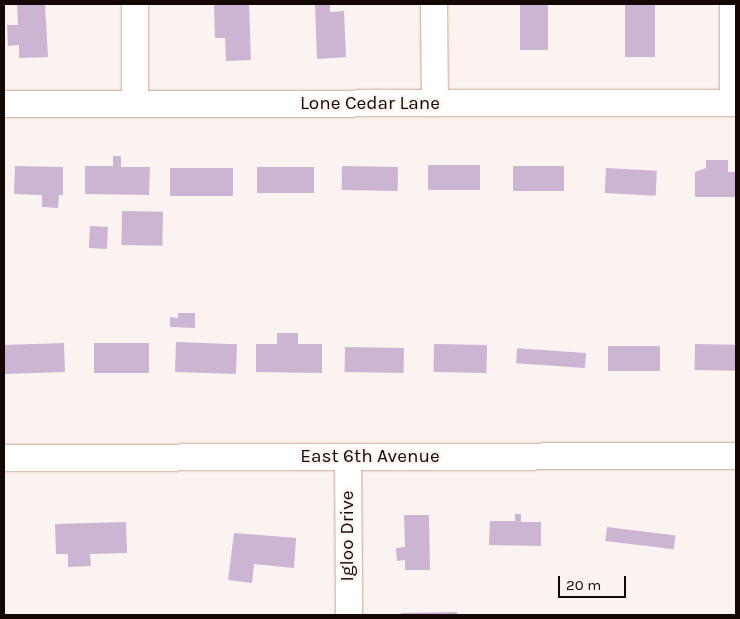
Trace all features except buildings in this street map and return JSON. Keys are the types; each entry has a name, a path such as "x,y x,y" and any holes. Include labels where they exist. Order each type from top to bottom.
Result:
{"street":[{"path":"135,4 135,104"},
{"path":"434,4 434,104"},
{"path":"733,4 734,103"},
{"name":"Lone Cedar Lane","path":"4,104 734,103"},
{"name":"East 6th Avenue","path":"4,458 736,456"},
{"name":"Igloo Drive","path":"348,458 349,615"}]}
